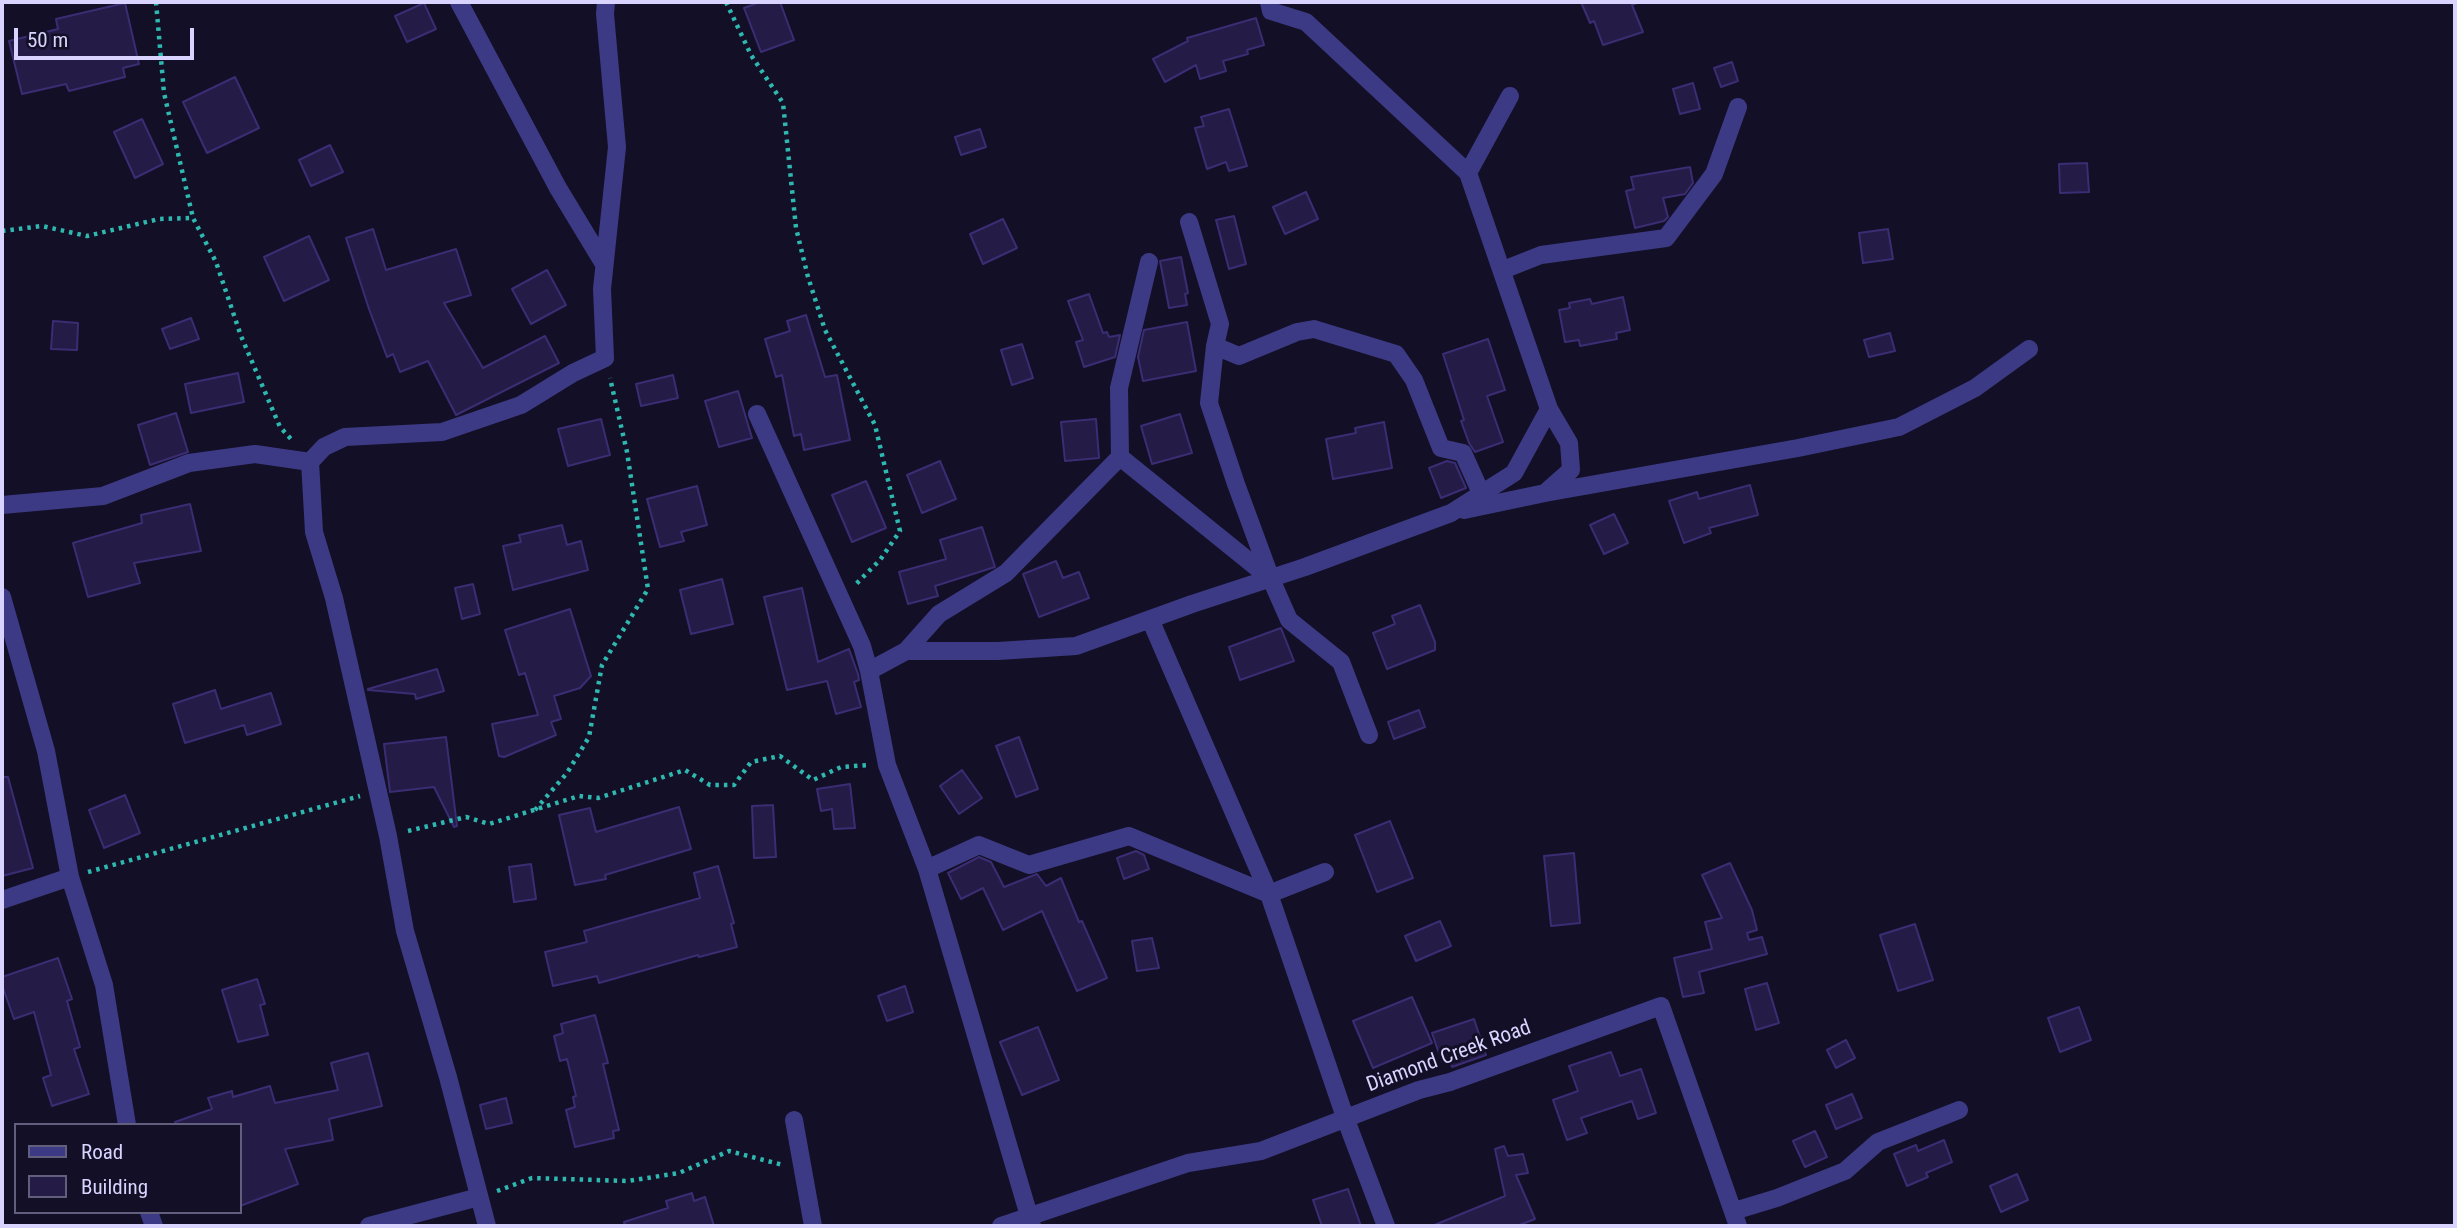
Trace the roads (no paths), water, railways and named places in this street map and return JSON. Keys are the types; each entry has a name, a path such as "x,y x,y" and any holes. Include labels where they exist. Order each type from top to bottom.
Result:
{"street":[{"path":"459,2 558,188 604,264"},
{"path":"487,1226 405,931 388,836 334,598 314,532 310,462 324,447 345,438 442,432 521,405 573,373 605,358 604,264 617,147 606,2"},
{"path":"1269,2 1271,11 1306,22 1468,173 1549,409 1569,443 1571,470 1545,493"},
{"path":"1468,173 1510,96"},
{"path":"1503,270 1541,254 1666,238 1714,174 1738,107"},
{"path":"1189,222 1220,324 1214,346 1209,403 1271,579 1289,620 1341,662 1369,735"},
{"path":"869,671 906,652 939,614 1006,573 1120,457 1119,388 1149,262"},
{"path":"1214,346 1239,356 1297,332 1314,329 1396,354 1414,380 1441,449 1463,453 1481,494"},
{"path":"906,652 998,651 1076,646 1451,513 1899,427 1975,388 2029,349"},
{"path":"1451,513 1514,472 1549,409"},
{"path":"757,414 862,646 887,765 927,869 1031,1222"},
{"path":"2,505 103,496 189,463 255,454 310,462"},
{"path":"1120,457 1271,579"},
{"path":"2,597 46,751 69,877 104,985 127,1123"},
{"path":"1150,618 1269,894 1346,1120 1386,1226"},
{"path":"927,869 979,845 1029,864 1129,836 1269,894 1325,872"},
{"path":"2,900 69,877"},
{"name":"Diamond Creek Road","path":"1001,1226 1031,1222 1188,1163 1261,1151 1419,1090 1450,1082 1661,1006 1736,1219"},
{"path":"1736,1219 1777,1198 1845,1171 1878,1142 1959,1110"},
{"path":"794,1120 813,1226"},
{"path":"369,1226 479,1197"}]}
